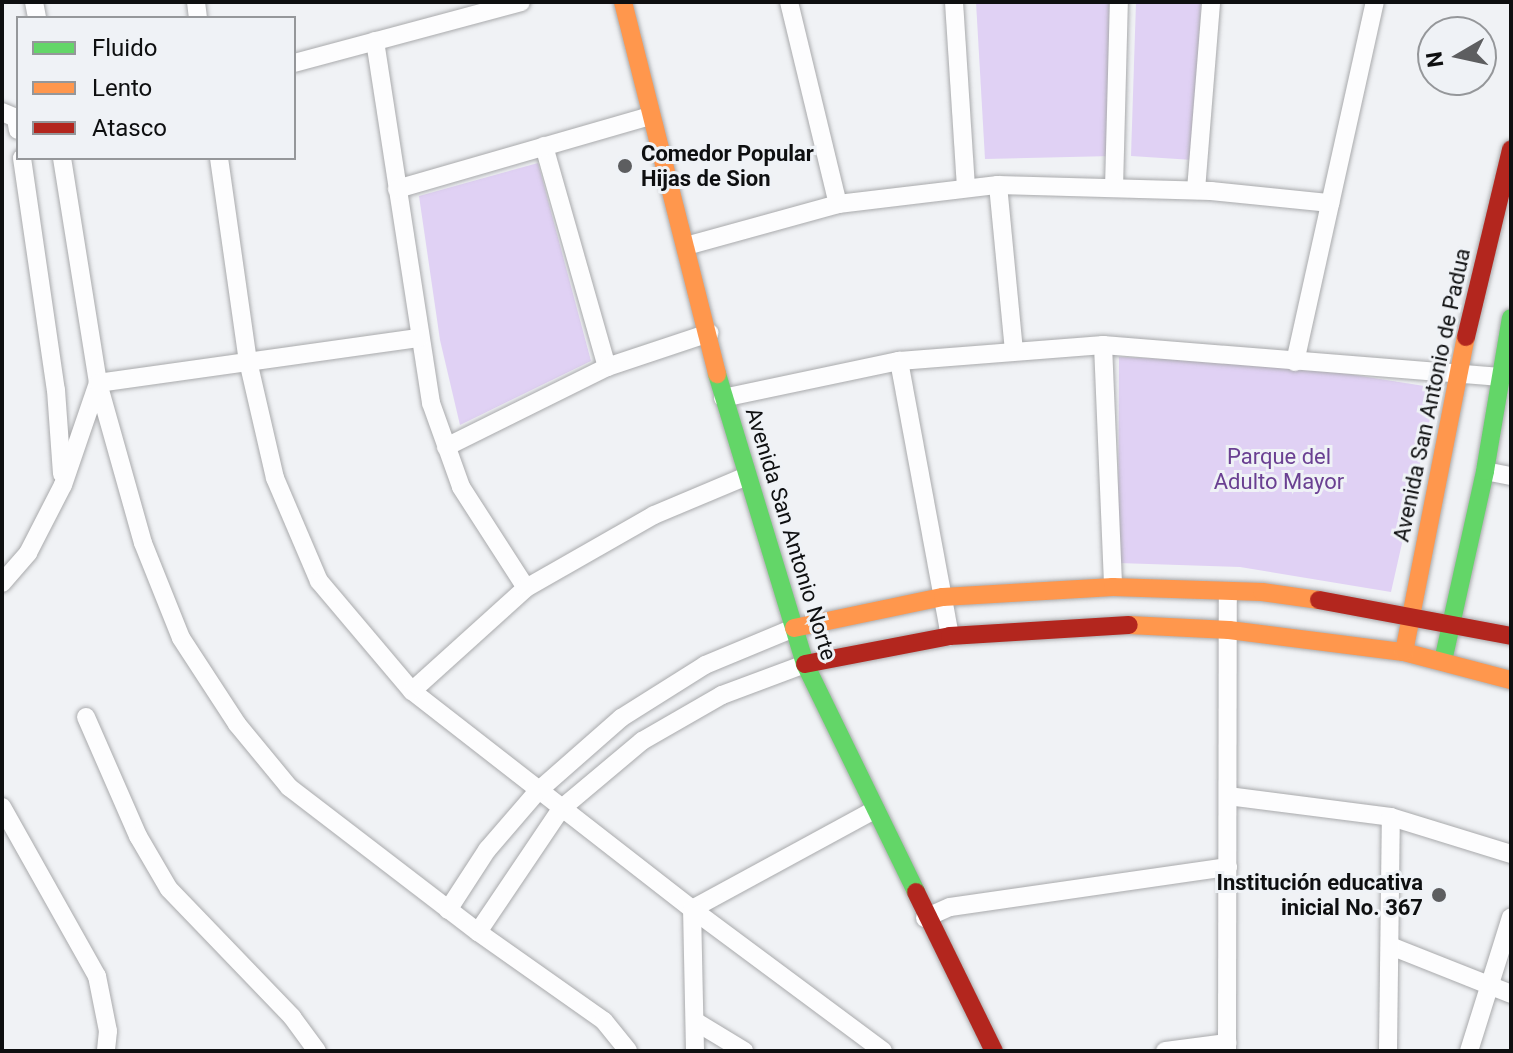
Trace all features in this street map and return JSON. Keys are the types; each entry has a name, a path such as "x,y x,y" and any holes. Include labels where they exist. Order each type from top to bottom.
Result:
{"street":[{"path":"296,62 521,2"},
{"name":"Avenida San Antonio Norte","path":"623,2 723,398 805,664 925,918 994,1051"},
{"path":"789,2 838,204"},
{"path":"954,2 966,188"},
{"path":"1114,188 1119,2"},
{"path":"1196,190 1211,2"},
{"path":"1295,362 1375,2"},
{"path":"375,41 431,403 461,487 526,588"},
{"path":"397,189 650,116"},
{"path":"544,146 607,367"},
{"name":"Avenida San Antonio de Padua","path":"1404,652 1458,371 1511,149"},
{"path":"22,160 56,390 63,485"},
{"path":"62,160 98,383 143,543 181,638 237,724 289,787 448,910 604,1021 628,1051"},
{"path":"219,160 248,361 275,478 319,581 412,691 561,809 883,1051"},
{"path":"686,246 838,204 998,185 1196,190 1330,203"},
{"path":"998,185 1014,351"},
{"path":"1443,661 1485,471 1498,377 1511,318"},
{"path":"446,447 607,367 709,333"},
{"path":"98,383 420,338"},
{"path":"723,398 899,361 1103,345 1295,362 1458,371 1498,377"},
{"path":"1103,345 1113,587"},
{"path":"899,361 950,636"},
{"path":"2,583 28,553 63,485 98,383"},
{"path":"1485,471 1511,476"},
{"path":"412,691 526,588 654,515 747,476"},
{"path":"448,910 487,850 538,791 633,710 705,665 794,628 943,597 1113,587 1228,591 1413,614 1511,636"},
{"path":"1165,1051 1227,1047 1228,591"},
{"path":"478,932 561,809 642,741 722,695 805,664 950,636 1116,624 1229,630 1404,652 1511,680"},
{"path":"86,717 138,836 169,889 292,1017 317,1051"},
{"path":"1228,796 1391,817 1511,854"},
{"path":"2,807 97,976 108,1031 106,1051"},
{"path":"692,909 874,810"},
{"path":"1388,1051 1393,947 1391,817"},
{"path":"925,918 950,907 1228,867"},
{"path":"692,909 698,1023 695,1051"},
{"path":"1469,1051 1492,986 1511,917"},
{"path":"1393,947 1511,994"},
{"path":"698,1023 744,1051"}],"green space":[{"path":"976,2 1118,2 1113,156 985,159"},
{"path":"1136,2 1201,2 1193,160 1131,156"},
{"path":"538,163 591,361 460,425 440,340 419,196"},
{"name":"Parque del Adulto Mayor","path":"1119,357 1291,365 1437,388 1391,592 1240,567 1118,563"}],"traffic: fast":[{"path":"1443,661 1485,471 1511,318"},
{"path":"717,374 805,664 916,892"}],"traffic: slow":[{"path":"623,2 717,374"},
{"path":"1404,652 1466,337"},
{"path":"794,628 943,597 1113,587 1262,592 1319,600"},
{"path":"1129,625 1229,630 1404,652 1511,680"}],"traffic: jam":[{"path":"1466,337 1511,149"},
{"path":"1319,600 1511,636"},
{"path":"805,664 950,636 1129,625"},
{"path":"916,892 994,1051"}],"place":[{"name":"Comedor Popular Hijas de Sion","path":"625,166"},
{"name":"Institución educativa inicial No. 367","path":"1439,895"}]}
